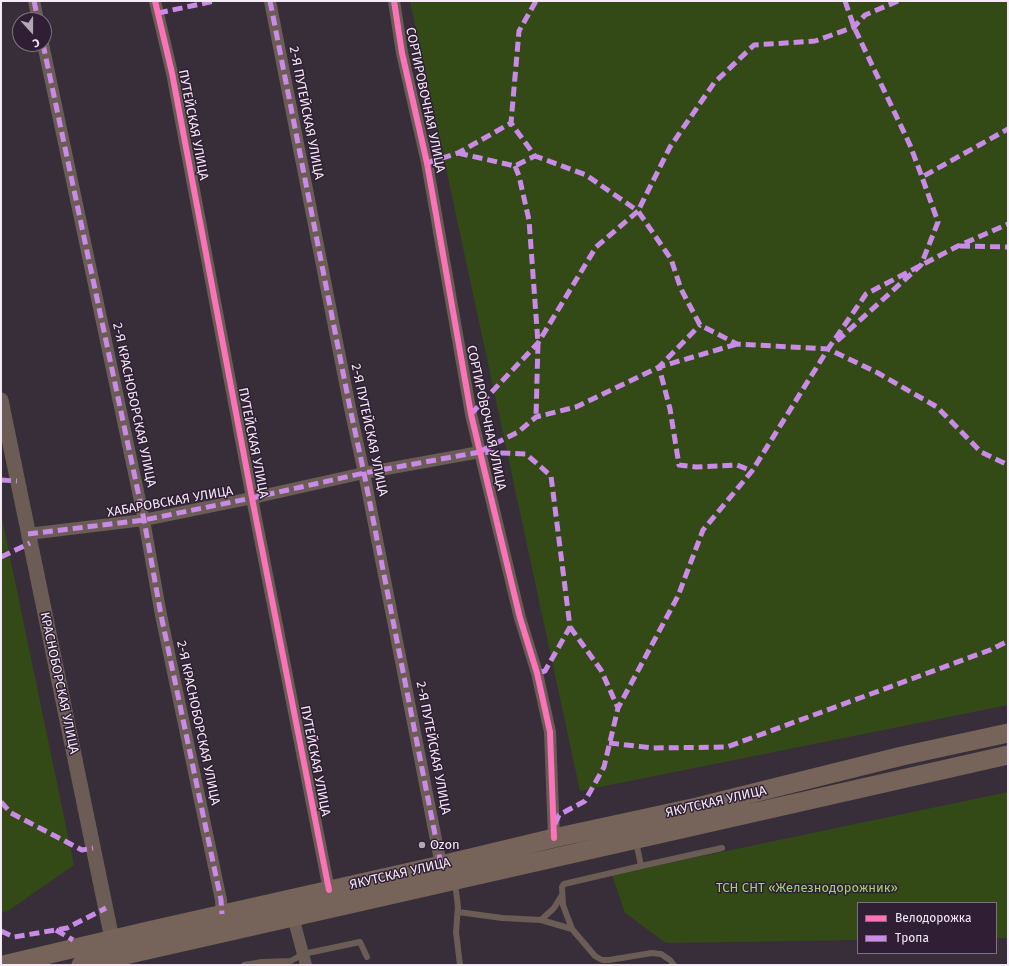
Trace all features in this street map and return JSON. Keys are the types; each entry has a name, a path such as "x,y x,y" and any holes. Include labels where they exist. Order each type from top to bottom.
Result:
{"main road":[{"name":"ЯКУТСКАЯ УЛИЦА","path":"3,965 554,838 697,807 894,758 1008,733"},
{"name":"ЯКУТСКАЯ УЛИЦА","path":"81,965 116,961 293,917 1008,755"},
{"name":"КРАСНОБОРСКАЯ УЛИЦА","path":"112,939 116,961"}],"street":[{"path":"34,1 36,12"},
{"name":"ПУТЕЙСКАЯ УЛИЦА","path":"155,1 172,73 252,498 329,890"},
{"name":"2-Я ПУТЕЙСКАЯ УЛИЦА","path":"270,1 441,865"},
{"name":"СОРТИРОВОЧНАЯ УЛИЦА","path":"394,1 402,53 427,163 480,452 520,618 537,673 550,732 554,838"},
{"name":"2-Я КРАСНОБОРСКАЯ УЛИЦА","path":"45,52 144,520 161,615 219,892 222,914"},
{"name":"КРАСНОБОРСКАЯ УЛИЦА","path":"1,400 112,939"},
{"name":"ХАБАРОВСКАЯ УЛИЦА","path":"28,534 144,520 364,473 480,452"},
{"path":"293,917 304,960"}],"lane":[{"path":"636,840 641,866"},
{"path":"674,965 670,960 661,954 652,952 609,960 602,960 595,956 572,929 563,905 562,887 568,882 722,848"},
{"path":"454,881 458,912 456,932 460,965"},
{"path":"541,920 554,908 562,894"},
{"path":"458,912 502,918 541,920 572,929"},
{"path":"244,965 262,962 304,960 360,942 367,956"}],"green space":[{"path":"410,1 1008,1 1008,705 580,791"},
{"path":"1,514 74,865 8,911 1,913"},
{"name":"ТСН СНТ «Железнодорожник»","path":"1008,792 1008,938 997,938 997,902 857,902 857,940 666,943 625,913 612,875"}],"marked path":[{"path":"34,1 36,12"},
{"path":"158,13 215,1"},
{"path":"270,1 441,865"},
{"path":"427,163 458,153 511,123 519,31 536,1"},
{"path":"845,1 854,27 910,145 922,177 1008,129"},
{"path":"898,1 865,15 854,27 815,41 754,45 714,83 670,147 638,211 671,259 681,289 700,325 737,344 828,349 878,373 937,407 981,452 1008,465"},
{"path":"45,52 144,520 161,615 221,900 222,914"},
{"path":"471,414 538,343 596,247 638,211 586,175 535,156 511,123"},
{"path":"458,153 515,166 535,156"},
{"path":"515,166 519,176 529,220 538,343 536,417"},
{"path":"837,341 921,265 938,222 922,177"},
{"path":"555,824 559,815 585,801 604,767 618,708 678,596 703,530 752,471 828,349 866,294 958,246 1008,224"},
{"path":"960,246 1008,247"},
{"path":"481,451 518,432 536,417 576,407 659,367 700,325"},
{"path":"737,344 659,367 670,409 679,465 696,467 737,465 752,471"},
{"path":"28,534 144,520 364,473 480,452 526,454 551,476 570,627 545,671 537,673"},
{"path":"1,480 17,481"},
{"path":"1,557 30,543"},
{"path":"570,627 601,670 618,708"},
{"path":"609,743 653,748 727,747 990,650 1008,641"},
{"path":"1,802 11,813 82,850 93,848"},
{"path":"1,931 14,937 67,928 106,908"},
{"path":"56,930 73,940"}],"cycle path":[{"path":"155,1 172,73 252,498 329,890"},
{"path":"394,1 402,53 427,163 471,414 520,618 537,673 550,732 554,838"}],"place":[{"name":"Ozon","path":"422,845"}]}
